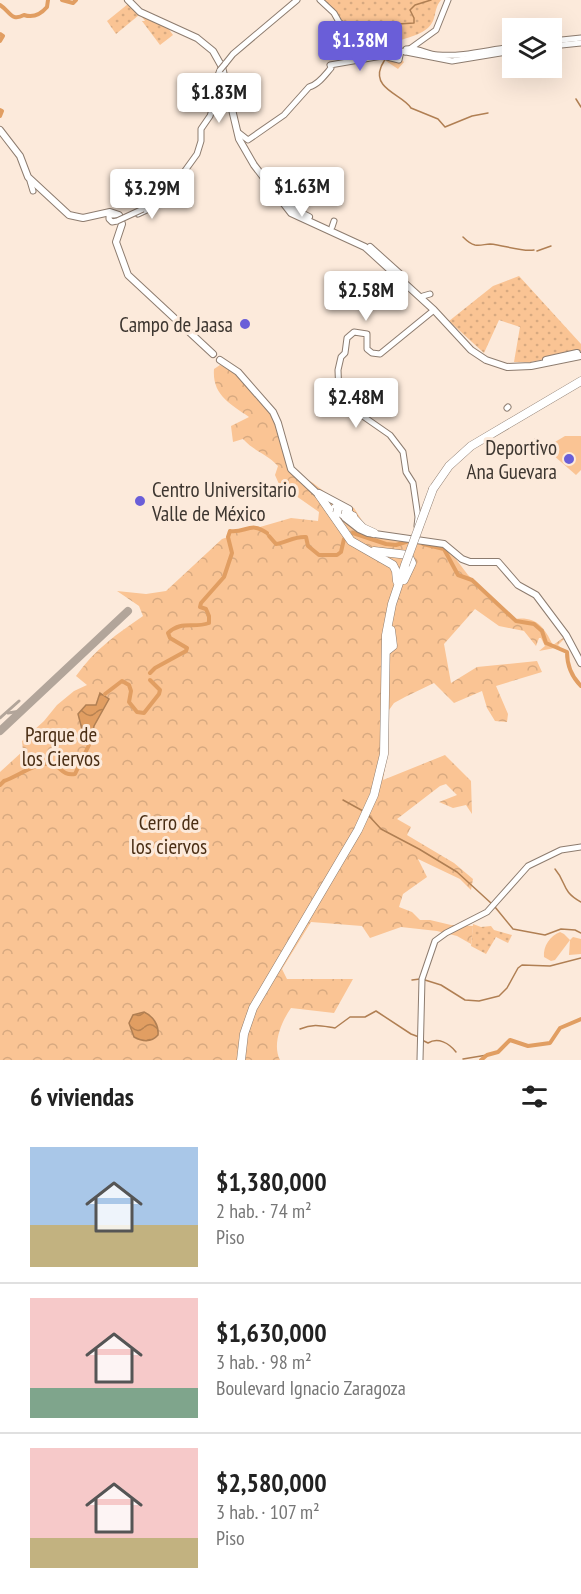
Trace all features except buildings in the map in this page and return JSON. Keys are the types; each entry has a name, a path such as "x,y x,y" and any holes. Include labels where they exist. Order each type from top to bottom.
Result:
{"highway":[{"path":"386,649 381,644 406,565 434,490 450,467 471,448 581,382"},
{"path":"320,495 339,512 349,536 364,548 406,554 410,557 411,566 394,604"},
{"path":"320,495 347,518 351,520 352,516"},
{"path":"339,512 345,509 363,528 374,533"},
{"path":"242,1060 247,1031 257,1003 368,815 380,782 385,756 386,653 390,603 397,578 395,568 387,560 351,541 339,512"},
{"path":"242,1060 244,1034 253,1008 358,830 374,795 384,754 385,653 390,615 406,565"}],"main road":[{"path":"129,0 142,11 206,43 213,51 222,67 238,135 253,161 293,211 362,245 416,292 427,295 429,304 436,313"},
{"path":"0,131 18,155 30,182 64,214 74,219 116,218 150,204 184,172 197,154 201,141 201,129 211,113 216,98 216,79 220,70 233,54 297,0"},
{"path":"320,0 333,12 339,22 384,55 399,60 400,52 461,56 502,52"},
{"path":"405,52 406,49 414,48 438,31 449,0"},
{"path":"562,44 581,38"},
{"path":"562,42 581,43"},
{"path":"414,48 426,55"},
{"path":"493,52 502,49"},
{"path":"239,133 248,140 271,125 284,115 309,87 314,86 330,67 384,55"},
{"path":"0,131 20,156 28,177 40,193 64,212 72,217 83,218 110,212 116,218 120,224 114,241 124,272 212,354"},
{"path":"116,218 150,204"},
{"path":"293,211 333,224 372,248 480,354 500,365 536,366 578,355"},
{"path":"116,218 117,247 128,274 182,325 188,334"},
{"path":"429,302 480,354 508,363 533,363 578,355"},
{"path":"410,539 418,518 413,483 406,472 404,454 391,437 344,403 339,395 338,370 341,356 345,353 347,338 354,332 368,335 366,347 371,352 381,353 436,313"},
{"path":"221,360 240,371 275,411 291,466 298,475 339,512 369,530 410,539"},
{"path":"507,373 515,367"},
{"path":"320,495 355,526 374,533 447,544 470,560 493,559 501,562 519,584 537,593 568,634 581,662"},
{"path":"416,528 423,540 447,546 467,561 492,561 500,564 518,585 538,597 566,635 581,662"},
{"path":"421,1060 424,979 436,943 448,934 488,914 529,867 564,851 581,847"}],"green space":[{"path":"322,0 441,0 432,23 425,31 398,41 401,59 404,62 398,69 386,61 382,48 373,46 340,22"},
{"path":"128,4 139,15 116,34 107,21"},
{"path":"139,13 168,28 173,35 160,45 142,21 145,21"},
{"path":"519,276 581,344 581,351 531,362 514,362 520,327 499,320 484,353 449,321 493,286"},
{"name":"Cerro de los ciervos","path":"220,365 236,373 273,415 287,467 330,496 354,508 372,536 449,550 468,575 513,619 528,619 538,623 553,645 565,638 558,645 560,647 539,651 545,646 541,638 536,646 524,631 499,626 475,609 444,644 451,683 477,667 537,661 542,672 496,686 508,714 507,722 495,721 487,708 482,691 454,703 434,683 394,703 389,710 383,780 445,755 471,781 472,814 466,805 453,808 439,802 457,795 446,784 440,786 397,819 411,827 407,835 454,863 473,879 471,890 460,879 418,859 427,877 403,894 399,907 412,912 420,920 473,926 471,944 457,936 437,931 401,927 370,938 362,926 311,922 282,969 287,979 353,979 334,1013 291,1008 277,1041 280,1060 0,1060 0,772 23,751 22,741 44,721 57,705 74,691 87,685 76,676 91,658 143,616 139,606 117,591 146,594 166,591 222,539 228,537 230,531 239,532 250,526 260,527 291,518 318,521 319,512 279,484 275,475 278,466 274,462 243,439 233,442 231,426 249,417 229,403 219,392 214,378 214,369"},
{"name":"Deportivo Ana Guevara","path":"565,436 581,436 581,470 576,475 545,448"},
{"path":"473,924 481,927 491,926 494,930 512,935 508,943 496,937 486,954 471,946"},
{"path":"560,932 570,940 555,960 551,961 544,957 546,945"},
{"path":"573,937 581,939 581,954 569,955 570,940"}],"water":[{"path":"100,693 109,699 94,726 91,742 85,741 78,714 86,705 96,705"},
{"path":"144,1012 153,1018 158,1028 158,1035 144,1041 134,1037 129,1023 133,1015"}],"waterway":[{"path":"0,5 13,16 31,16 45,9 48,0"},
{"path":"62,0 73,3 76,0"},
{"path":"386,54 384,47 395,27 398,24 414,23 410,10 415,5 431,0"},
{"path":"0,34 3,36 0,41"},
{"path":"385,59 379,75 384,86 411,108 438,119 445,127 472,116 488,113"},
{"path":"576,99 581,107"},
{"path":"0,110 2,111 0,116"},
{"path":"463,237 475,245 490,244 534,250"},
{"path":"537,251 551,246"},
{"path":"150,673 186,651 187,648 170,638 168,633 178,627 209,623 206,609 200,607 224,577 232,553 228,537 230,531 257,528 267,533"},
{"path":"353,533 386,544 396,545 409,541"},
{"path":"269,536 276,544 298,537 306,537 308,546 319,555 337,555 341,552 344,539"},
{"path":"423,544 444,549 458,575 472,580 516,621 534,624 542,631 546,643 567,652 571,671 581,686"},
{"path":"105,694 122,681 129,685 131,691 129,702 137,712 144,713 160,690 150,680"},
{"path":"0,785 27,770 45,764 54,765 66,773 75,774 89,745 90,737"},
{"path":"343,800 363,811"},
{"path":"369,816 381,829 457,872 492,904"},
{"path":"555,869 570,894 581,902"},
{"path":"495,907 513,929 545,935 561,929 581,933"},
{"path":"425,980 441,985 465,1000 479,1001 499,996 522,965 550,966 581,958"},
{"path":"412,980 420,979"},
{"path":"300,1029 314,1026 335,1028 350,1017 365,1017 376,1011 419,1037"},
{"path":"481,1060 487,1055 498,1052 510,1040 528,1046 550,1043 560,1028 581,1019"},
{"path":"424,1041 443,1042 456,1052"},
{"path":"463,1059 487,1055"}],"taxiway":[{"path":"120,618 125,611 127,613 124,615"},
{"path":"0,718 19,701"},
{"path":"8,713 21,711"}],"runway":[{"path":"0,731 128,611"}],"place":[{"name":"Campo de Jaasa","path":"245,324"},
{"name":"Deportivo Ana Guevara","path":"569,459"},
{"name":"Centro Universitario Valle de México","path":"140,501"}],"park label":[{"name":"Parque de los Ciervos","path":"61,746"}]}
